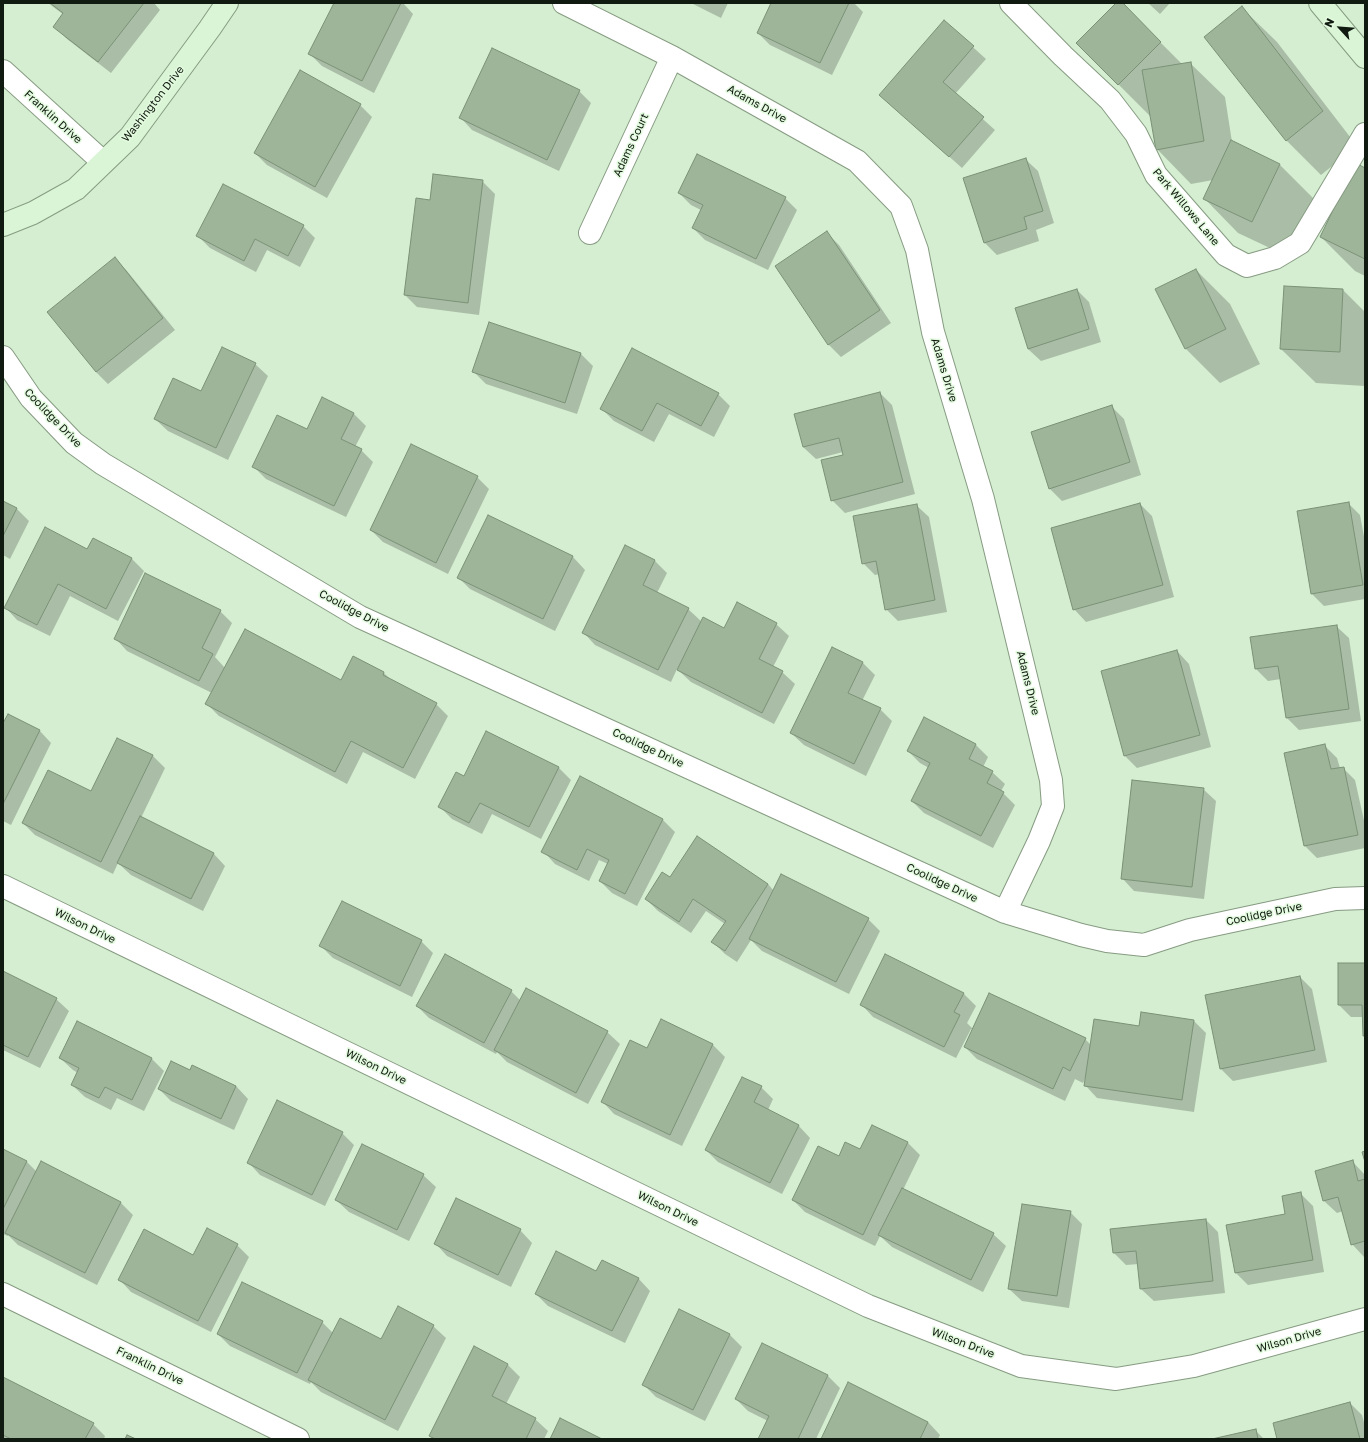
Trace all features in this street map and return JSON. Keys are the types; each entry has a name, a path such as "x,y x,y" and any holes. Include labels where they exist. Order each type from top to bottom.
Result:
{"street":[{"name":"Washington Drive","path":"3,224 33,213 76,189 130,137 227,3"},
{"name":"Adams Drive","path":"564,3 672,57 857,161 901,206 918,250 933,332 983,499 1051,780 1053,806 1039,841 1005,912"},
{"name":"Park Willows Lane","path":"1011,3 1063,56 1110,100 1136,134 1156,175 1226,255 1246,266 1275,258 1300,243 1365,134"},
{"path":"1320,3 1365,57"},
{"name":"Adams Court","path":"590,234 672,57"},
{"name":"Franklin Drive","path":"3,71 103,162"},
{"name":"Coolidge Drive","path":"3,357 31,398 74,443 103,464 360,617 1005,912 1081,935 1107,941 1144,945 1190,930 1335,899 1365,898"},
{"name":"Wilson Drive","path":"3,886 868,1306 1021,1366 1116,1379 1194,1366 1365,1319"},
{"name":"Franklin Drive","path":"3,1294 298,1439"}],"building":[{"path":"50,3 144,3 98,62 53,27 63,13"},
{"path":"334,3 401,3 362,81 308,54"},
{"path":"771,3 849,3 820,63 757,33"},
{"path":"1116,3 1123,3 1161,42 1118,85 1076,43"},
{"path":"1242,6 1323,111 1286,141 1204,37"},
{"path":"944,20 974,46 943,82 984,117 949,157 879,95"},
{"path":"492,48 580,90 547,160 459,118"},
{"path":"1191,62 1204,141 1156,150 1142,70"},
{"path":"300,70 361,104 315,187 254,153"},
{"path":"1231,140 1280,164 1252,222 1203,199"},
{"path":"697,154 786,197 756,259 692,228 703,205 678,193"},
{"path":"1026,158 1043,211 1024,217 1027,229 984,243 963,178"},
{"path":"1356,163 1365,168 1365,259 1320,237"},
{"path":"433,174 483,180 468,303 404,295 416,198 430,200"},
{"path":"223,184 304,225 288,256 255,239 244,261 196,236"},
{"path":"827,231 880,310 828,345 775,266"},
{"path":"115,257 163,318 96,372 47,312"},
{"path":"1196,269 1226,329 1185,349 1155,289"},
{"path":"1284,286 1343,289 1340,352 1280,349"},
{"path":"1077,289 1089,329 1028,349 1015,308"},
{"path":"489,322 581,353 565,403 472,372"},
{"path":"222,347 256,363 216,448 154,419 173,378 201,391"},
{"path":"632,348 719,393 701,426 657,403 642,431 600,409"},
{"path":"880,392 903,482 831,501 821,460 843,455 839,438 803,447 794,414"},
{"path":"322,397 354,413 341,439 362,449 334,506 252,467 277,415 307,429"},
{"path":"1112,405 1130,462 1049,489 1031,432"},
{"path":"411,444 478,476 436,563 370,530"},
{"path":"3,501 17,508 3,536"},
{"path":"1349,502 1363,585 1311,594 1297,511"},
{"path":"1140,503 1163,585 1073,610 1051,528"},
{"path":"917,504 935,600 885,610 876,561 862,564 853,516"},
{"path":"488,515 573,556 543,619 457,578"},
{"path":"45,527 87,549 93,538 132,558 106,609 58,584 37,625 4,608"},
{"path":"625,545 655,560 643,585 689,608 658,670 582,633"},
{"path":"145,573 221,610 202,648 213,654 199,681 114,639"},
{"path":"737,602 777,623 759,659 783,671 762,713 677,670 703,617 724,628"},
{"path":"1337,625 1349,709 1286,718 1278,666 1255,669 1250,637"},
{"path":"245,629 341,680 353,656 384,672 383,675 437,703 403,768 351,741 335,772 205,704"},
{"path":"832,647 863,662 848,693 881,708 854,764 790,733"},
{"path":"1177,650 1200,735 1124,756 1101,671"},
{"path":"8,714 40,730 3,804 3,723"},
{"path":"924,717 976,744 969,759 993,771 987,783 1004,792 981,836 911,801 930,763 907,751"},
{"path":"486,731 559,767 529,827 480,803 469,823 438,807 456,772 464,776"},
{"path":"117,738 153,755 101,862 22,823 48,770 91,791"},
{"path":"1325,744 1331,769 1344,767 1358,835 1304,846 1284,753"},
{"path":"580,776 663,819 625,894 599,881 609,860 587,849 577,870 541,852"},
{"path":"1132,780 1204,788 1192,887 1121,879"},
{"path":"140,816 214,853 191,899 117,863"},
{"path":"697,836 768,884 725,951 711,942 726,921 693,899 679,922 645,899 662,872 670,877"},
{"path":"781,874 869,918 836,982 749,939"},
{"path":"342,901 422,940 400,986 319,946"},
{"path":"445,954 512,990 484,1043 416,1006"},
{"path":"885,954 964,993 954,1012 960,1015 944,1047 860,1005"},
{"path":"1338,963 1365,963 1365,1036 1363,1036 1362,1005 1338,1005"},
{"path":"3,971 57,998 28,1057 3,1045"},
{"path":"1300,976 1315,1050 1220,1069 1205,995"},
{"path":"526,988 608,1031 576,1093 494,1050"},
{"path":"989,993 1086,1038 1070,1071 1063,1067 1053,1089 964,1047"},
{"path":"1141,1012 1194,1020 1182,1100 1084,1086 1094,1019 1139,1026"},
{"path":"661,1019 713,1044 670,1135 601,1102 630,1040 647,1048"},
{"path":"77,1021 152,1058 132,1100 105,1087 99,1098 71,1085 79,1068 59,1058"},
{"path":"171,1061 190,1070 192,1065 236,1086 221,1119 158,1089"},
{"path":"742,1077 762,1086 754,1102 799,1125 770,1183 705,1150"},
{"path":"277,1100 343,1132 312,1195 247,1163"},
{"path":"872,1125 908,1142 863,1235 792,1200 818,1146 839,1156 845,1142 860,1149"},
{"path":"362,1144 424,1174 397,1230 335,1200"},
{"path":"3,1149 27,1161 3,1209"},
{"path":"1365,1151 1365,1162 1362,1152"},
{"path":"1353,1160 1358,1181 1365,1179 1365,1241 1351,1245 1338,1197 1323,1201 1315,1171"},
{"path":"41,1161 121,1202 85,1273 5,1233"},
{"path":"902,1188 994,1233 971,1280 878,1235"},
{"path":"1301,1192 1313,1260 1235,1273 1226,1225 1285,1214 1282,1196"},
{"path":"456,1198 521,1229 498,1275 434,1244"},
{"path":"1022,1204 1071,1211 1057,1296 1008,1289"},
{"path":"1206,1219 1213,1281 1140,1289 1136,1251 1113,1253 1110,1229"},
{"path":"207,1228 238,1244 198,1321 118,1280 144,1229 193,1255"},
{"path":"556,1251 596,1271 602,1260 639,1278 612,1331 535,1294"},
{"path":"242,1282 323,1321 297,1373 217,1334"},
{"path":"398,1306 434,1325 385,1420 308,1380 340,1318 381,1339"},
{"path":"679,1309 730,1334 693,1410 642,1385"},
{"path":"762,1343 828,1375 798,1439 758,1439 769,1416 735,1399"},
{"path":"474,1346 508,1364 492,1396 536,1418 526,1439 435,1439 429,1436"},
{"path":"3,1377 94,1423 85,1439 11,1439 3,1435"},
{"path":"848,1382 928,1422 920,1439 821,1439"},
{"path":"1350,1402 1360,1439 1277,1439 1273,1423"},
{"path":"560,1418 602,1439 550,1439"},
{"path":"1256,1429 1258,1439 1212,1439"},
{"path":"127,1435 136,1439 125,1439"}]}
